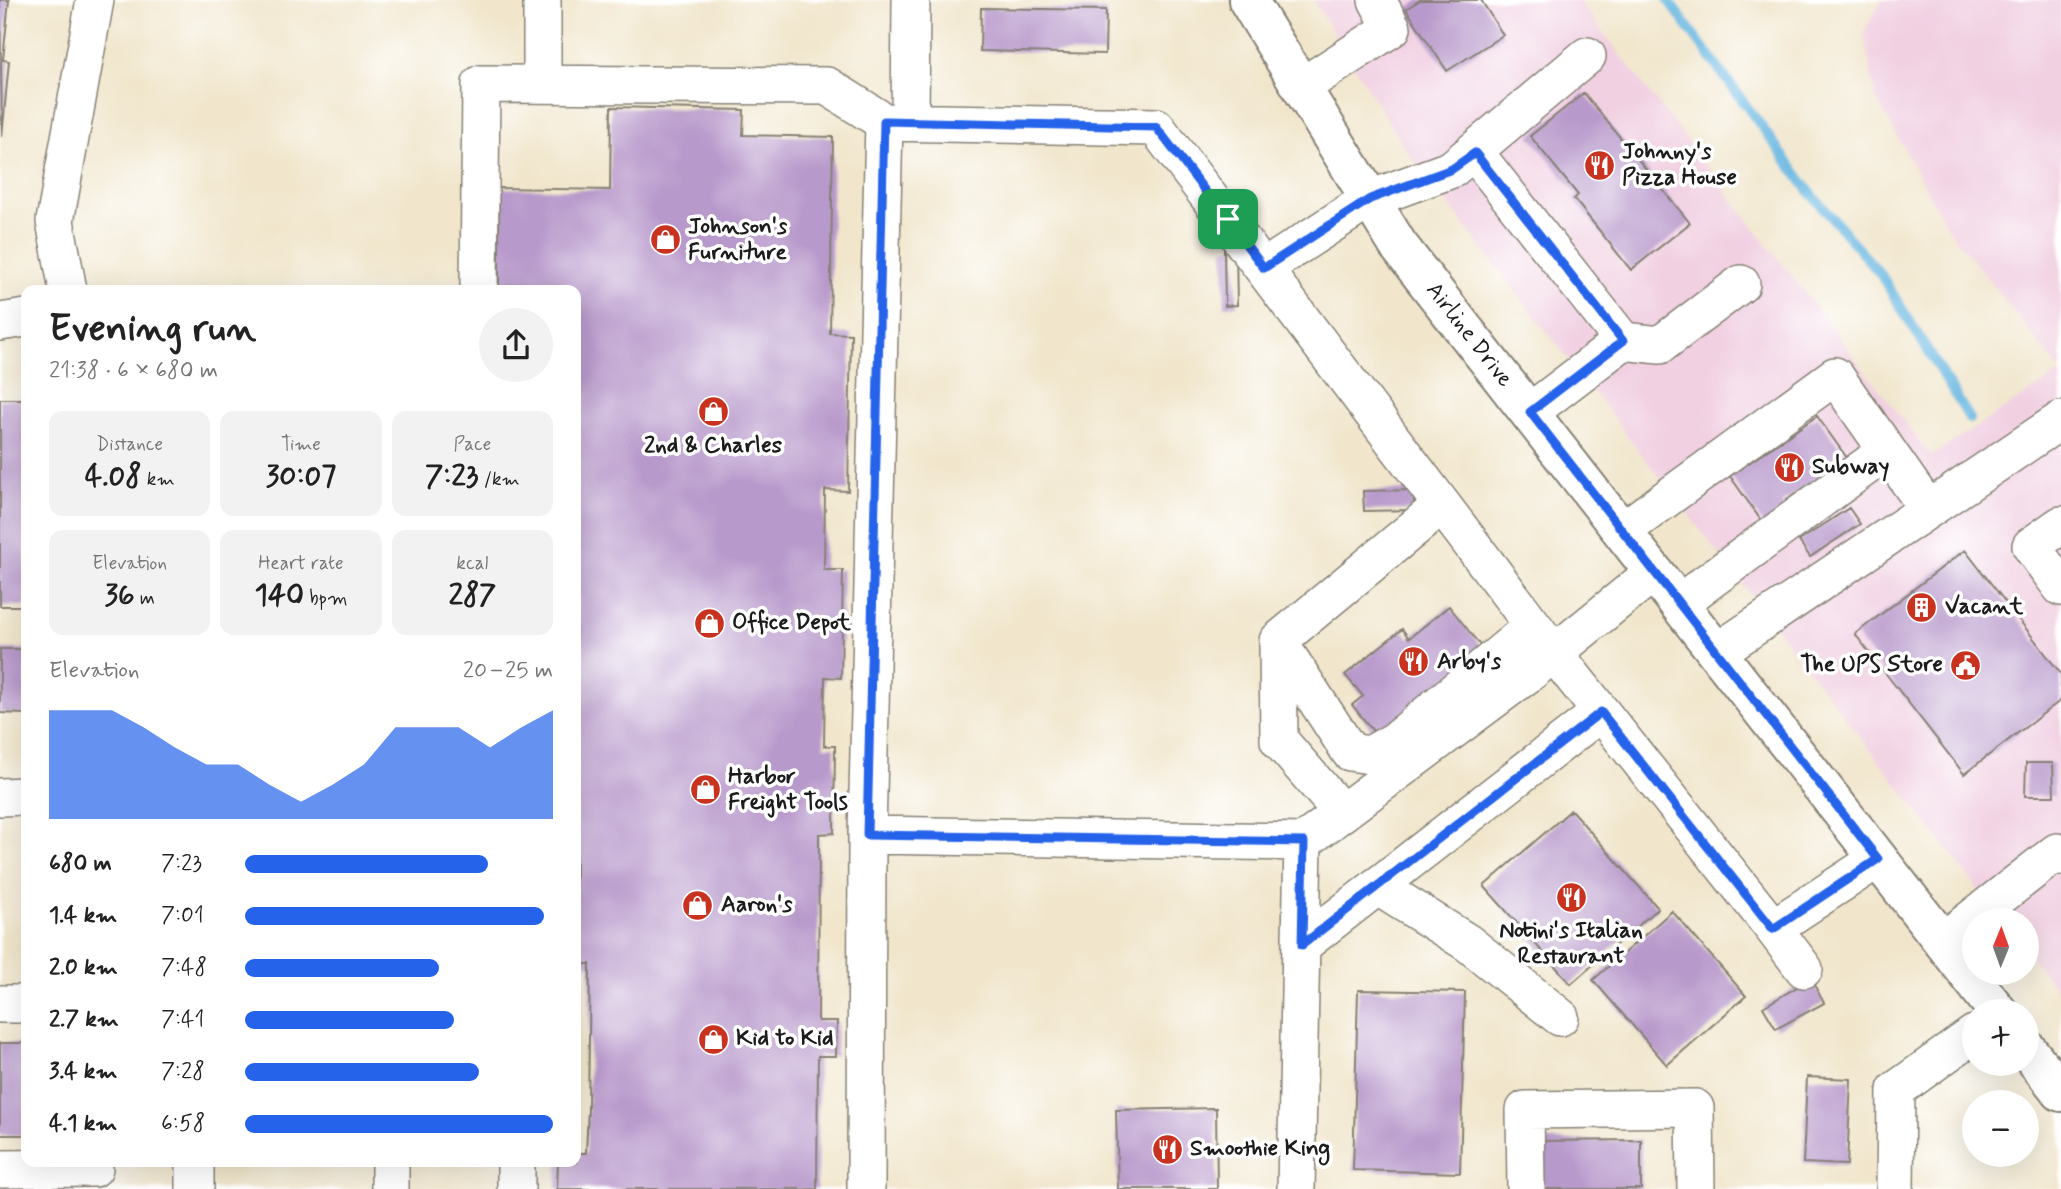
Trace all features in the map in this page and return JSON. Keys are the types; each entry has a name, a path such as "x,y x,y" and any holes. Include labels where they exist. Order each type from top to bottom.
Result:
{"main road":[{"name":"Airline Drive","path":"1248,0 1398,245 1988,999"},
{"path":"2039,1064 2056,1086 2061,1123"}],"street":[{"path":"67,285 55,221 95,0"},
{"path":"542,0 542,84"},
{"path":"866,1189 867,835 897,122 911,0"},
{"path":"1301,87 1392,28 1377,0"},
{"path":"1264,268 1370,199 1452,169 1475,153 1587,56"},
{"path":"479,285 481,84 827,86 897,122 1156,127 1543,639 1804,969"},
{"path":"1475,153 1623,341"},
{"path":"1530,412 1623,341 1660,345 1741,284"},
{"path":"0,322 21,319"},
{"path":"1622,531 1835,376 1928,509"},
{"path":"1717,652 2054,425"},
{"path":"1679,603 1887,451"},
{"path":"1278,641 1442,505"},
{"path":"2061,525 2031,545 2061,587"},
{"path":"1278,641 1350,752 1370,755 1543,639 1654,572"},
{"path":"867,835 1304,842 1342,813 1543,639"},
{"path":"1278,641 1279,740 1342,813"},
{"path":"1302,945 1601,712"},
{"path":"0,797 21,796"},
{"path":"1296,1189 1304,842"},
{"path":"1943,941 2057,852 2061,857"},
{"path":"1773,929 1878,859"},
{"path":"1377,886 1468,943 1560,1017"},
{"path":"0,1004 21,1004"},
{"path":"1895,1189 1896,1090 1962,1043"},
{"path":"1525,1189 1525,1110 1695,1108 1696,1189"},
{"path":"195,1167 195,1189"},
{"path":"390,1167 390,1189"},
{"path":"516,1167 516,1189"},
{"path":"0,1168 94,1173"}],"shaded area":[{"path":"1313,0 1578,0 1931,456 2061,372 2061,996 2039,968 2039,908 1993,908 1404,147"},
{"path":"1882,0 2061,0 2061,371 1948,229 1875,96 1864,31"}],"building":[{"path":"0,0 9,0 3,60 9,61 2,137"},
{"path":"1420,0 1481,0 1503,35 1447,71 1406,9"},
{"path":"981,8 1106,10 1105,54 980,51"},
{"name":"Johnny's Pizza House","path":"1584,93 1690,223 1631,270 1574,199 1578,195 1530,136"},
{"path":"611,107 744,110 743,135 833,137 830,333 851,334 848,491 825,490 824,570 843,570 841,678 825,677 824,746 835,746 834,833 819,834 818,1021 837,1021 836,1056 818,1056 817,1189 557,1189 558,1167 581,1167 581,1153 586,1153 588,1109 590,964 581,964 581,285 499,285 499,188 610,190"},
{"path":"1224,248 1236,248 1237,305 1225,306"},
{"path":"0,399 21,399 21,606 0,606"},
{"name":"Subway","path":"1817,416 1847,458 1781,504 1786,511 1765,526 1730,476"},
{"path":"1414,490 1414,510 1364,511 1363,491"},
{"path":"1849,508 1860,524 1810,557 1799,541"},
{"path":"1965,550 2061,674 2061,700 1964,774 1855,634"},
{"name":"Arby's","path":"1449,606 1483,649 1377,736 1352,705 1363,696 1345,675 1402,629 1409,638"},
{"path":"0,649 21,649 21,714 0,713"},
{"path":"2026,763 2053,763 2054,796 2025,796"},
{"name":"Notini's Italian Restaurant","path":"1571,810 1658,908 1571,984 1484,886"},
{"path":"1672,911 1746,996 1667,1065 1593,980"},
{"path":"1811,979 1824,1003 1776,1029 1763,1007"},
{"path":"1358,990 1465,992 1460,1173 1353,1170"},
{"path":"0,1043 21,1043 21,1135 0,1135"},
{"path":"1807,1077 1851,1079 1847,1165 1803,1163"},
{"name":"Smoothie King","path":"1216,1108 1217,1189 1118,1189 1116,1110"},
{"path":"1641,1140 1641,1189 1539,1189 1539,1141"}],"waterway":[{"path":"1668,0 1810,192 1881,275 1970,419"}],"place":[{"name":"Johnny's Pizza House","path":"1599,165"},
{"name":"Johnson's Furniture","path":"665,240"},
{"name":"2nd & Charles","path":"713,412"},
{"name":"Subway","path":"1789,467"},
{"name":"Vacant","path":"1922,607"},
{"name":"Office Depot","path":"709,623"},
{"name":"Arby's","path":"1414,662"},
{"name":"The UPS Store","path":"1966,665"},
{"name":"Harbor Freight Tools","path":"705,790"},
{"name":"Notini's Italian Restaurant","path":"1571,897"},
{"name":"Aaron's","path":"698,905"},
{"name":"Kid to Kid","path":"713,1039"},
{"name":"Smoothie King","path":"1167,1149"}],"route":[{"path":"884,121 1156,127 1228,219 1264,268 1370,199 1452,169 1475,153 1623,341 1530,412 1878,859 1773,929 1601,712 1302,945 1304,842 867,835 884,121"}]}
